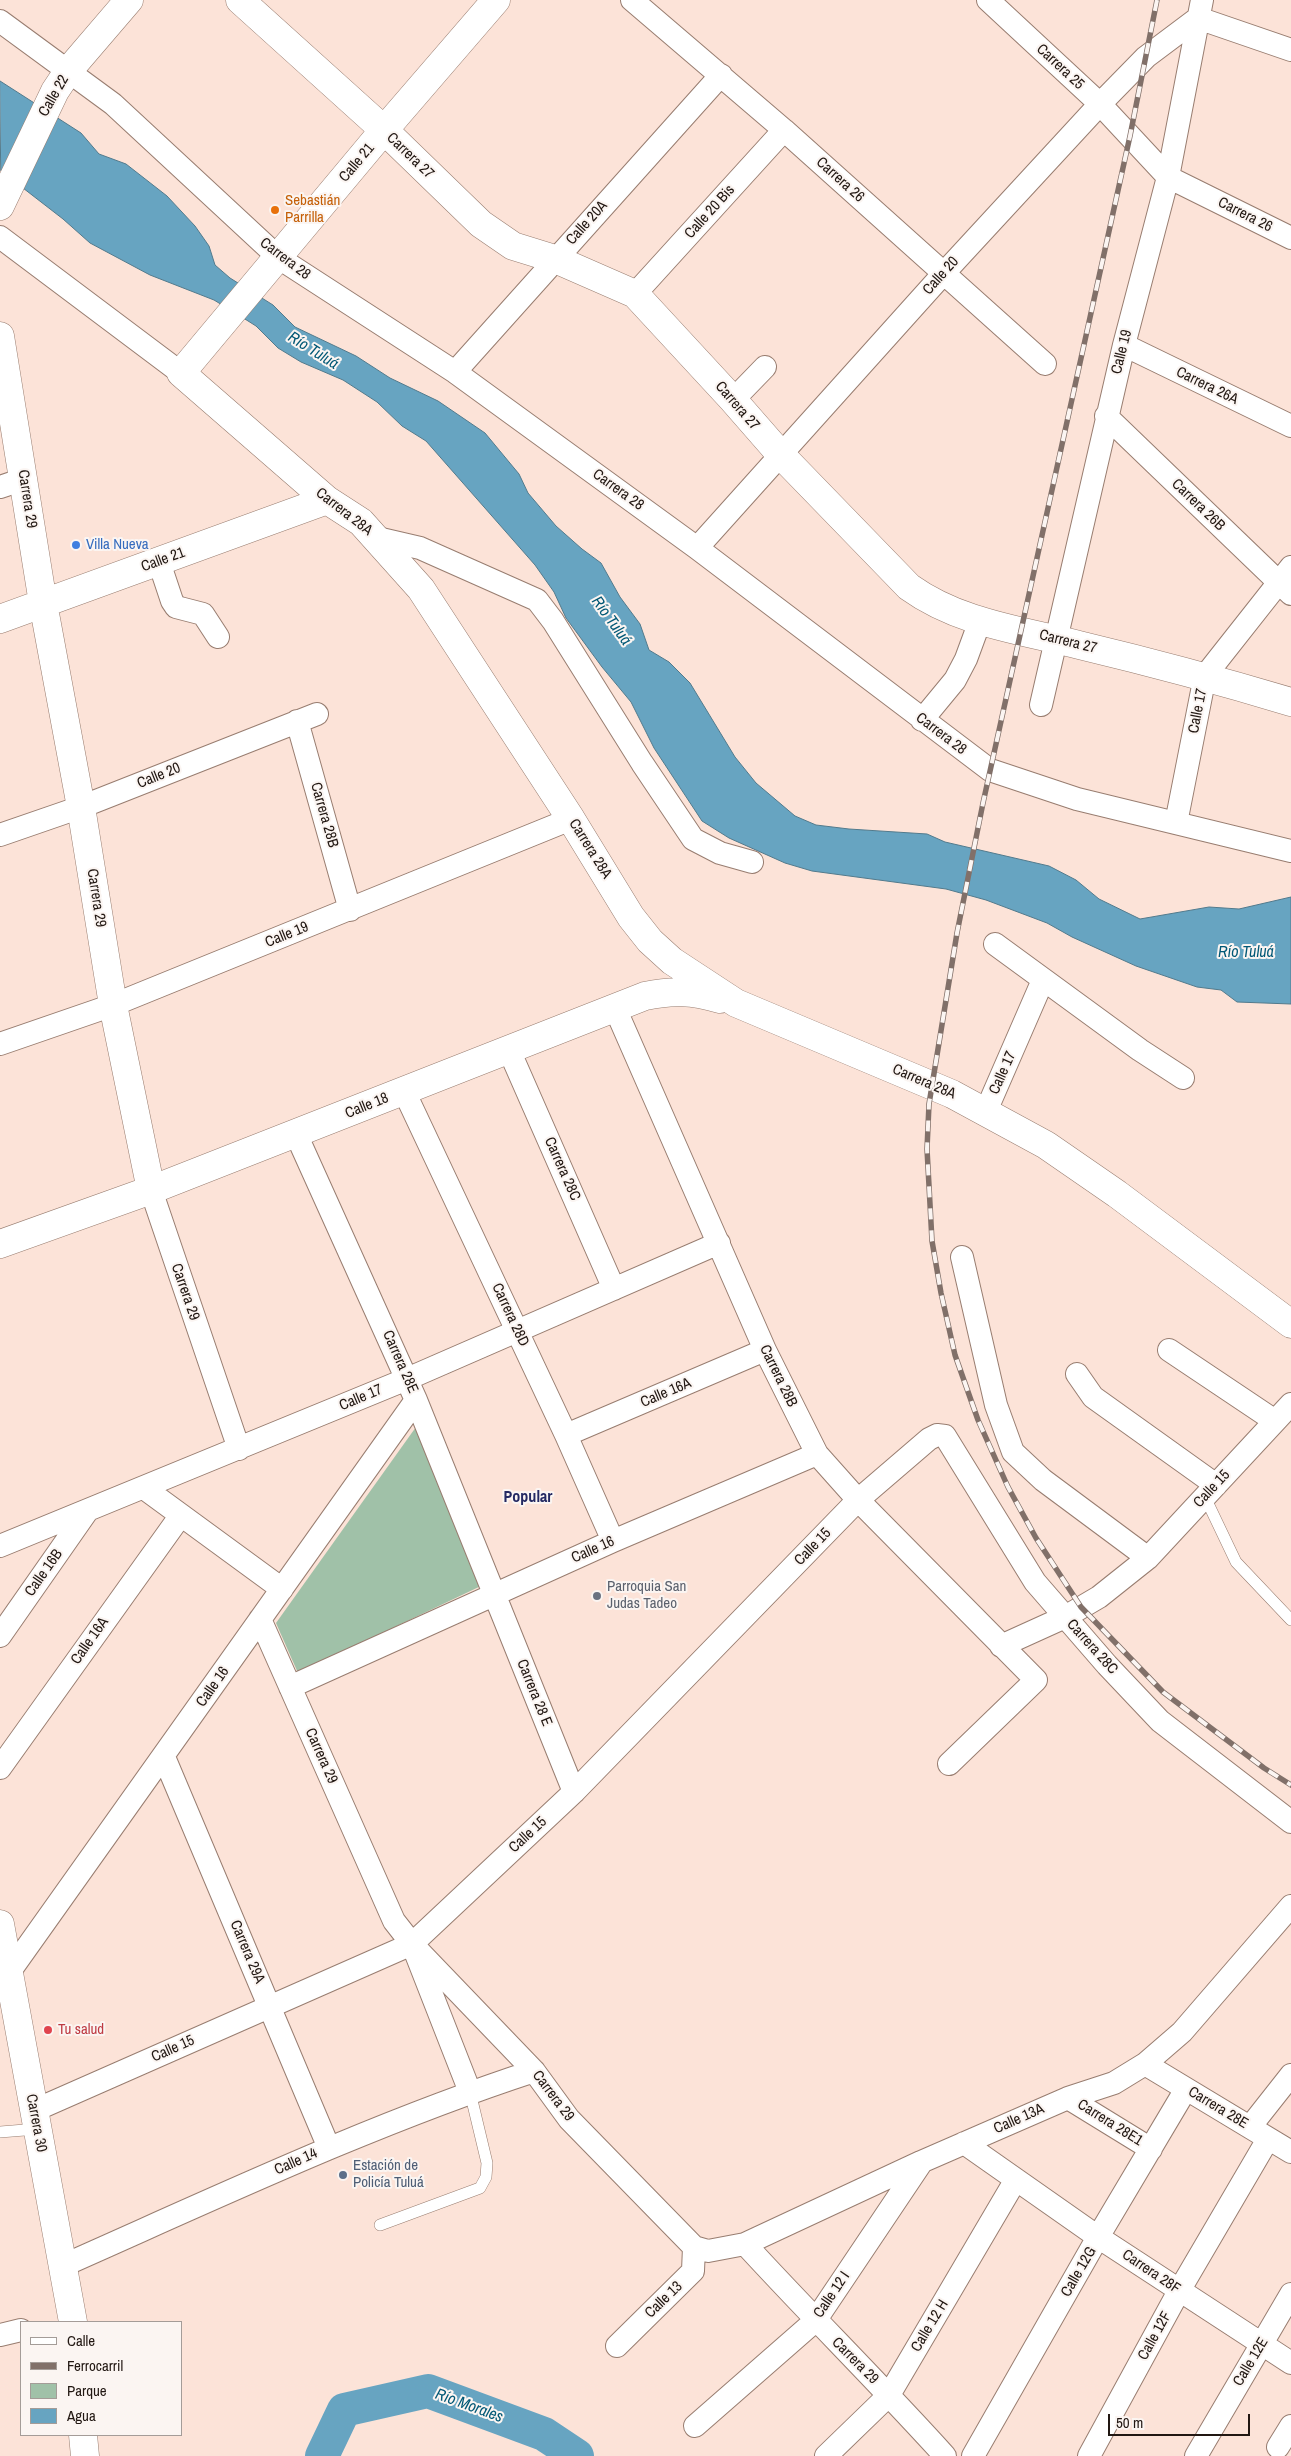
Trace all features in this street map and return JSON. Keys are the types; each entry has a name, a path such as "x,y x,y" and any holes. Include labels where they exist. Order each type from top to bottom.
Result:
{"street":[{"name":"Calle 22","path":"4,197 62,80 129,0"},
{"name":"Carrera 27","path":"240,0 384,130 481,224 513,246 555,259 635,294 733,400 781,456 909,587 949,611 980,621 1205,676 1291,702"},
{"name":"Calle 21","path":"181,373 384,130 496,0"},
{"name":"Carrera 26","path":"632,0 784,130 1045,364"},
{"name":"Carrera 25","path":"988,0 1100,104 1130,136"},
{"name":"Calle 20","path":"697,548 944,273 1100,104 1146,57 1200,9"},
{"path":"1200,9 1291,50"},
{"name":"Calle 19","path":"1041,705 1106,416 1168,177 1200,9"},
{"name":"Carrera 28","path":"0,21 62,80 113,104 278,258 455,372 697,548 990,770 1077,799 1291,851"},
{"name":"Calle 20A","path":"455,372 721,75"},
{"name":"Calle 20 Bis","path":"635,294 784,130"},
{"name":"Carrera 26","path":"1130,136 1168,177 1291,238"},
{"name":"Carrera 28A","path":"0,237 181,373 327,500 360,522 377,538 421,590 571,819 631,917 650,941 672,961 736,1003 912,1076 986,1111 1046,1145 1085,1171 1291,1324"},
{"name":"Carrera 29","path":"0,336 12,483 43,603 81,808 113,1005 151,1190 238,1449"},
{"name":"Carrera 26A","path":"1124,345 1291,426"},
{"path":"733,400 765,367"},
{"name":"Carrera 26B","path":"1106,416 1287,581"},
{"name":"Calle 21","path":"0,619 327,500"},
{"path":"377,538 420,548 537,600 553,621 642,763 693,839 720,852 752,862"},
{"path":"159,562 172,601 176,607 203,614 218,637"},
{"name":"Calle 17","path":"1176,824 1205,676 1287,581"},
{"path":"922,720 955,680 966,659 980,621"},
{"name":"Calle 20","path":"0,835 81,808 307,717"},
{"name":"Carrera 28B","path":"307,717 350,910"},
{"name":"Calle 19","path":"0,1044 113,1005 571,819"},
{"path":"995,944 1140,1050 1183,1078"},
{"path":"645,996 658,986 665,975 666,963 662,951"},
{"name":"Calle 17","path":"986,1111 1043,980"},
{"name":"Calle 18","path":"0,1244 151,1190 645,996 669,991 689,992 736,1003"},
{"name":"Carrera 28B","path":"615,1008 765,1350 816,1454 858,1500 1036,1680 949,1764"},
{"name":"Carrera 28C","path":"509,1050 614,1288"},
{"name":"Carrera 28D","path":"404,1091 566,1435 612,1541"},
{"name":"Carrera 28E","path":"296,1134 408,1379 494,1595"},
{"name":"Calle 17","path":"0,1546 408,1379 719,1243"},
{"path":"962,1257 996,1404 1013,1452 1042,1480 1148,1558"},
{"name":"Calle 16A","path":"566,1435 765,1350"},
{"path":"1169,1350 1275,1421"},
{"path":"1077,1374 1093,1397 1211,1491"},
{"name":"Calle 16","path":"8,1974 416,1400"},
{"name":"Calle 15","path":"1002,1646 1065,1617 1099,1597 1148,1558 1291,1404"},
{"name":"Carrera 28C","path":"937,1435 945,1436 1035,1582 1160,1721 1291,1822"},
{"name":"Calle 15","path":"35,2120 270,2007 412,1944 574,1792 858,1500 929,1438 937,1435"},
{"name":"Calle 16","path":"290,1687 612,1541 816,1454"},
{"path":"144,1488 282,1589"},
{"name":"Calle 16B","path":"0,1636 88,1510"},
{"name":"Calle 16A","path":"0,1768 181,1515"},
{"name":"Carrera 28 E","path":"494,1595 574,1792"},
{"name":"Carrera 29","path":"260,1619 394,1921 412,1944 534,2071 569,2119 694,2247"},
{"name":"Carrera 29A","path":"164,1757 329,2148"},
{"name":"Calle 13A","path":"694,2247 708,2251 746,2244 964,2143 1068,2098 1114,2083 1145,2064 1182,2032 1291,1906"},
{"name":"Carrera 30","path":"0,1924 72,2321"},
{"name":"Carrera 29","path":"412,1944 470,2092"},
{"name":"Carrera 28E","path":"1145,2064 1291,2152"},
{"name":"Calle 14","path":"62,2266 329,2148 470,2092 534,2071"},
{"name":"Calle 12F","path":"1089,2456 1179,2291 1259,2133 1291,2075"},
{"name":"Calle 12G","path":"974,2456 1098,2237 1186,2089"},
{"name":"Carrera 28E1","path":"1068,2098 1151,2148"},
{"name":"Carrera 28F","path":"964,2143 1015,2181 1098,2237 1262,2346 1291,2363"},
{"name":"Calle 12 I","path":"695,2426 815,2321 921,2162"},
{"name":"Calle 12 H","path":"826,2456 889,2395 1015,2181"},
{"name":"Carrera 29","path":"746,2244 815,2321 889,2395 945,2456"},
{"name":"Calle 13","path":"616,2346 694,2271 694,2247"},
{"name":"Calle 12E","path":"1196,2456 1291,2294"},
{"path":"0,2335 20,2330"},
{"path":"1278,2447 1291,2426"},
{"path":"83,2436 84,2456"}],"lane":[{"path":"1211,1491 1236,1562 1291,1620"},
{"path":"380,2225 480,2188 486,2177 487,2163 470,2092"},
{"path":"0,2132 35,2120"}],"green space":[{"path":"416,1427 483,1585 298,1673 276,1623"}],"water":[{"name":"Río Tuluá","path":"0,81 81,133 99,154 126,164 167,196 195,226 209,246 215,265 230,278 273,305 295,327 356,356 390,378 438,401 485,433 519,474 528,493 556,526 601,563 620,597 640,624 649,650 669,662 690,683 735,757 756,783 795,816 816,825 927,834 945,842 1049,866 1076,880 1099,899 1140,919 1209,907 1239,909 1291,897 1291,1004 1237,1002 1221,990 1197,987 1136,966 1072,937 1047,923 986,900 946,889 812,871 785,863 729,838 702,821 654,748 631,702 602,667 566,618 554,592 535,565 426,441 402,426 377,402 343,380 301,362 278,348 256,326 214,300 150,275 90,243 63,219 1,171"}],"waterway":[{"name":"Río Morales","path":"322,2456 344,2410 428,2391 544,2434 577,2456"}],"railway":[{"path":"1157,0 1130,136 983,803 957,933 929,1104 927,1149 932,1241 955,1355 978,1420 1008,1487 1036,1538 1081,1607 1163,1692 1264,1768 1291,1785"}],"place":[{"name":"Sebastián Parrilla","path":"275,210"},
{"name":"Villa Nueva","path":"76,545"},
{"name":"Parroquia San Judas Tadeo","path":"597,1596"},
{"name":"Tu salud","path":"48,2030"},
{"name":"Estación de Policía Tuluá","path":"343,2175"}],"district":[{"name":"Popular","path":"528,1498"}]}
